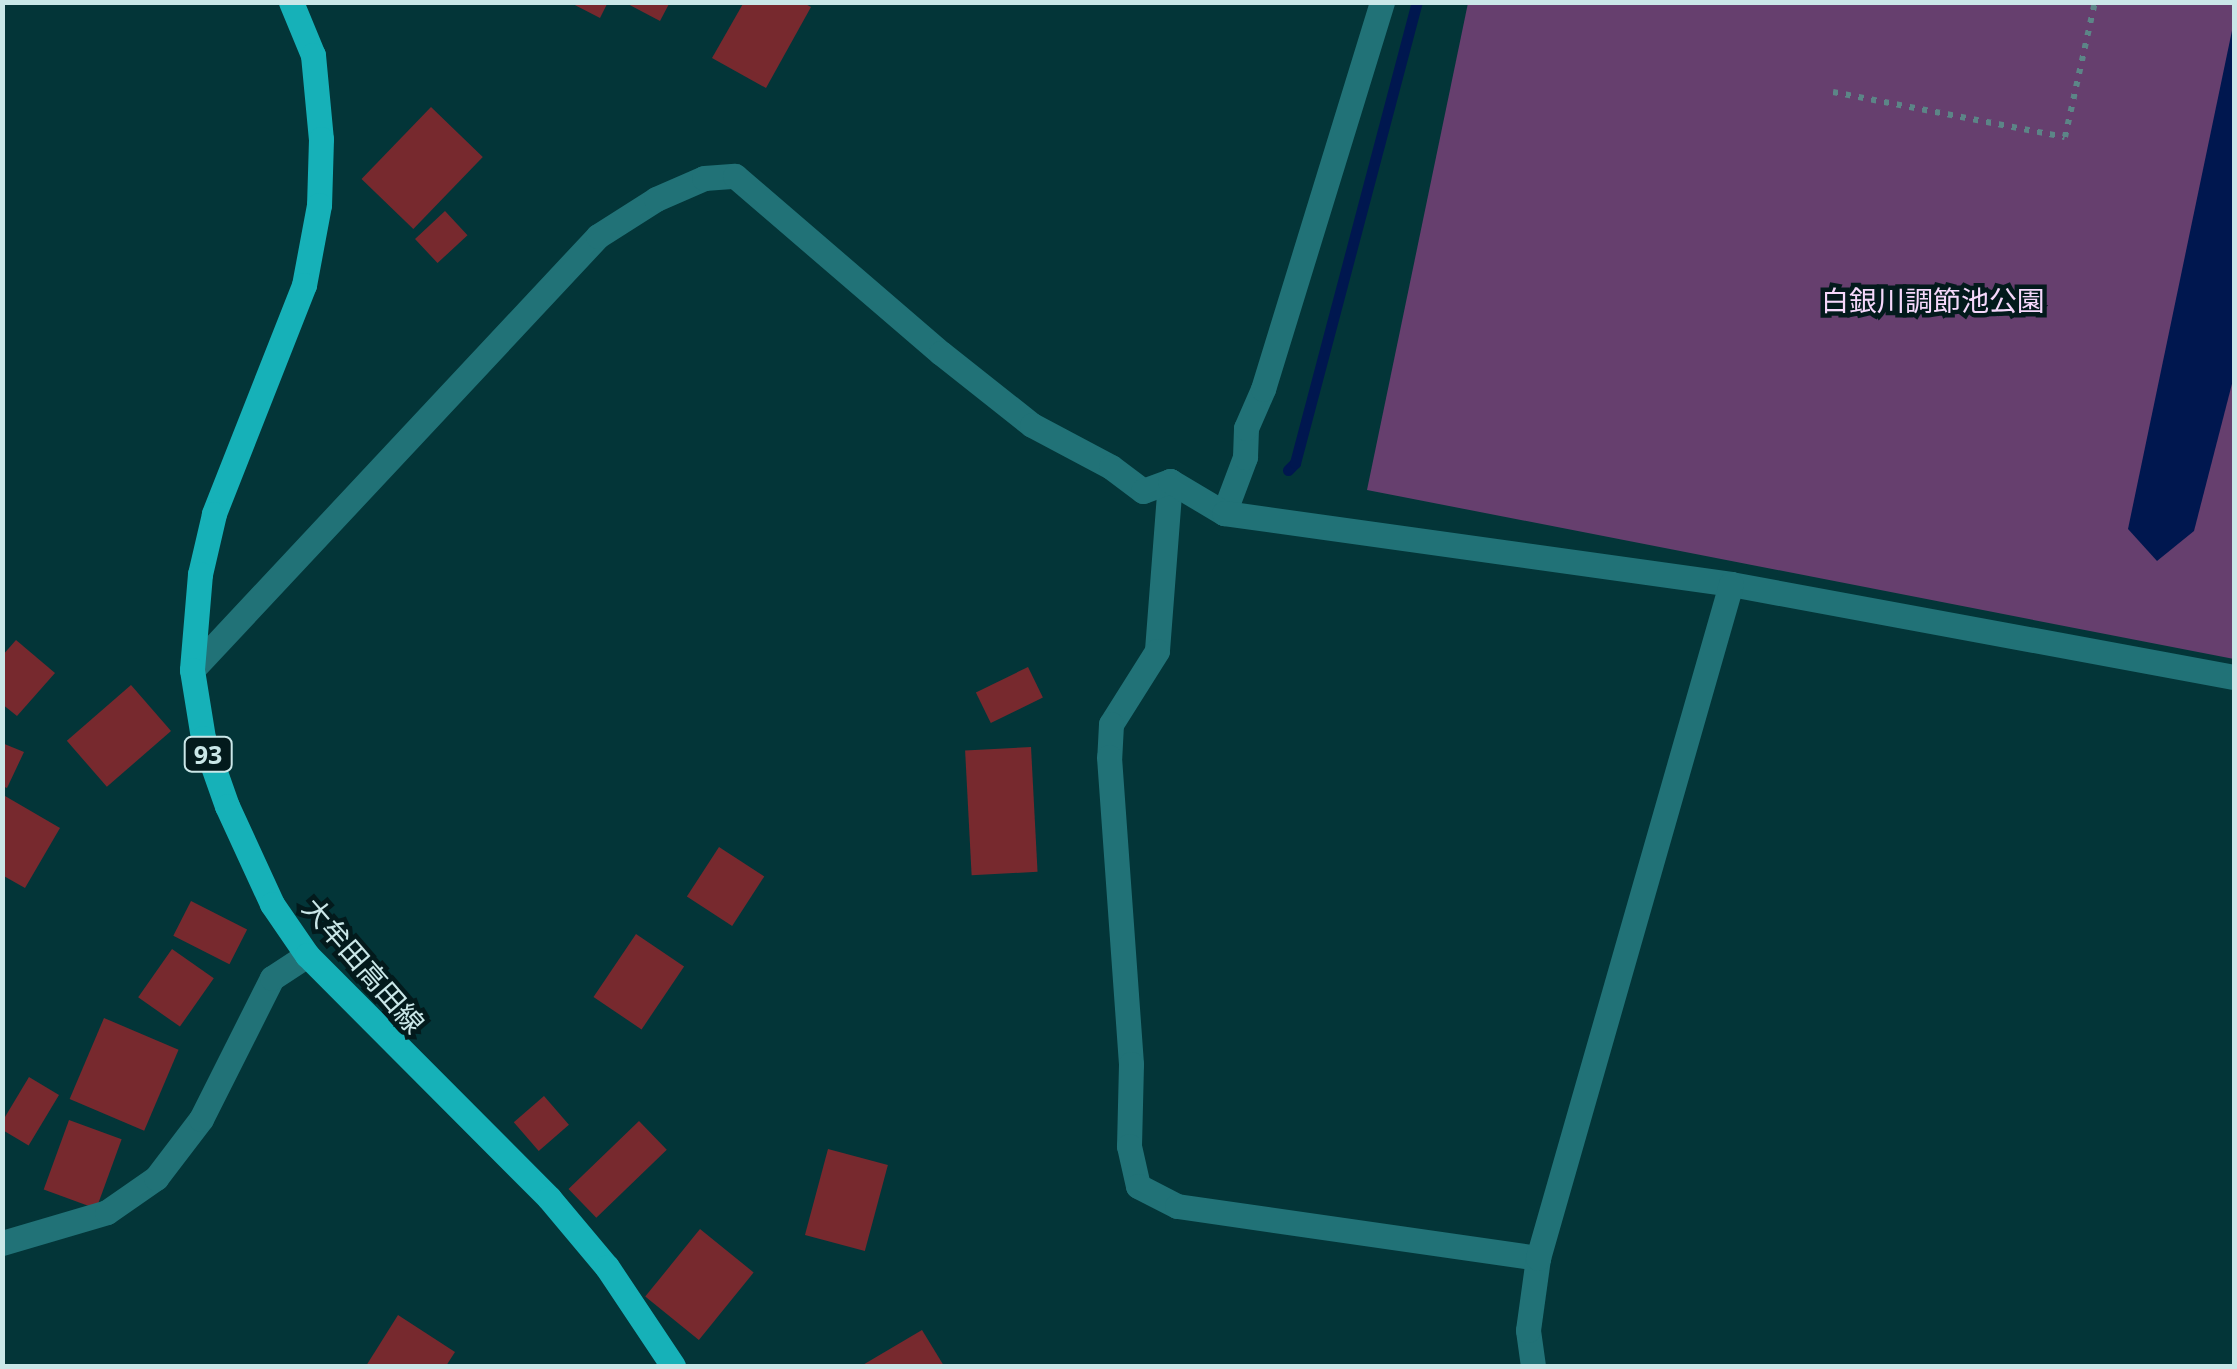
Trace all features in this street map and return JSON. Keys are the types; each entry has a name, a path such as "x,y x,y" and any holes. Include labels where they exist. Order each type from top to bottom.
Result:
{"main road":[{"name":"大牟田高田線","path":"291,2 312,55 321,140 319,205 304,285 214,514 200,574 192,670 203,738 227,806 272,904 308,955 548,1198 607,1267 674,1366"}],"street":[{"path":"1224,513 1245,458 1246,428 1263,390 1382,2"},
{"path":"192,670 598,236 656,198 704,178 736,176 940,354 1032,424 1112,467 1143,490 1170,481 1224,513 1731,584 2234,677"},
{"path":"1170,481 1158,651 1111,724 1108,757 1131,1064 1129,1146 1138,1186 1177,1206 1538,1258"},
{"path":"1532,1366 1528,1330 1538,1258 1731,584"},
{"path":"2,1243 107,1212 156,1178 201,1119 272,978 308,955"}],"path":[{"path":"1832,92 2065,137 2095,2"}],"green space":[{"name":"白銀川調節池公園","path":"1468,3 2234,3 2234,659 1367,490"}],"shaded area":[{"path":"2234,21 2234,376 2194,531 2157,561 2128,529"}],"building":[{"path":"569,2 608,2 600,18"},
{"path":"624,2 670,2 660,21"},
{"path":"744,2 802,2 811,7 766,88 712,58"},
{"path":"431,107 483,157 413,229 362,179"},
{"path":"445,211 468,235 438,263 415,239"},
{"path":"16,640 55,673 17,716 2,704 2,656"},
{"path":"1028,667 1043,698 991,723 976,692"},
{"path":"131,685 171,731 107,787 67,741"},
{"path":"2,743 24,752 7,788 2,786"},
{"path":"1031,747 1038,872 972,875 965,750"},
{"path":"5,796 60,828 25,888 2,875"},
{"path":"719,847 764,876 732,926 687,896"},
{"path":"191,901 247,930 229,964 173,936"},
{"path":"636,934 684,966 642,1029 594,997"},
{"path":"172,949 214,978 180,1027 138,997"},
{"path":"104,1018 179,1050 144,1131 70,1099"},
{"path":"29,1077 59,1095 29,1146 2,1130 2,1122"},
{"path":"544,1096 569,1125 539,1151 514,1122"},
{"path":"69,1120 122,1139 96,1209 44,1190"},
{"path":"639,1121 667,1150 596,1218 569,1189"},
{"path":"828,1149 888,1165 865,1251 805,1235"},
{"path":"700,1229 754,1272 699,1340 645,1297"},
{"path":"398,1315 455,1352 446,1366 366,1366"},
{"path":"922,1330 944,1366 861,1366"}],"waterway":[{"path":"1288,470 1295,463 1417,2"}]}
